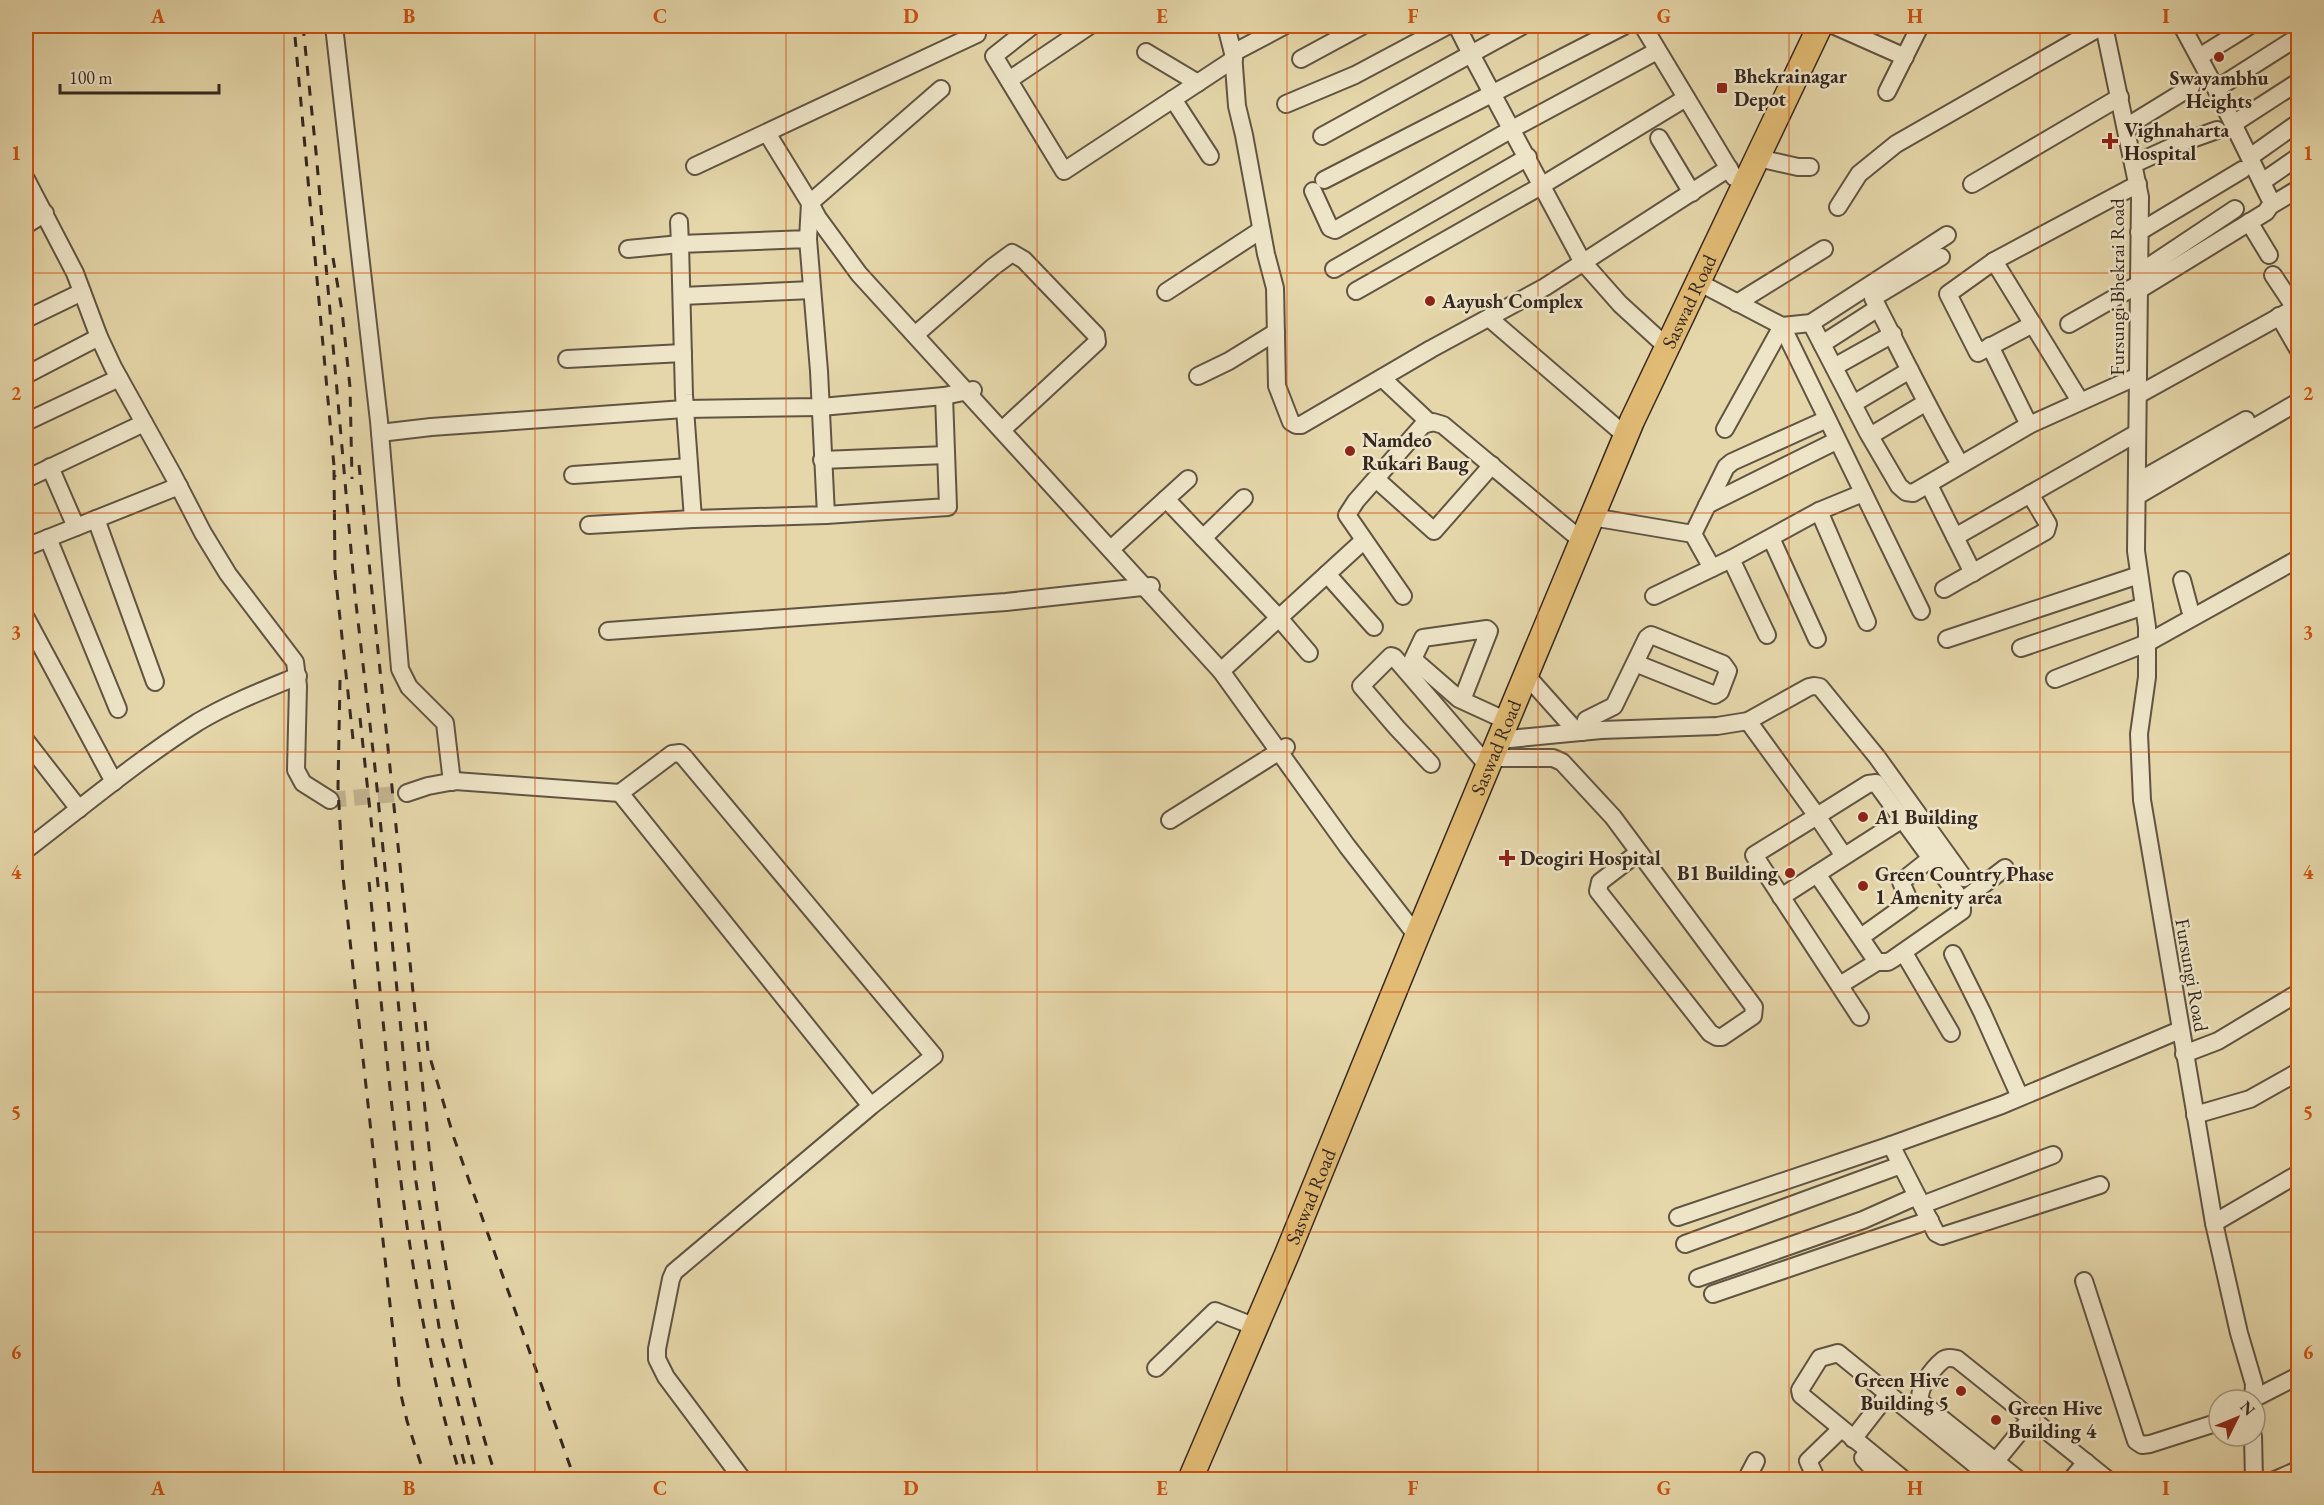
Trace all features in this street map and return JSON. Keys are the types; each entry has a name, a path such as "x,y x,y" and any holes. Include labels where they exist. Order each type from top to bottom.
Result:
{"highway":[{"name":"Saswad Road","path":"1190,1479 1256,1327 1626,436 1820,26"}],"street":[{"path":"334,26 380,433 400,669 409,687 445,723 452,783"},
{"path":"695,166 977,34 975,26"},
{"path":"1032,26 994,56 1064,171 1198,83 1274,28"},
{"path":"1009,80 1089,26"},
{"path":"1301,59 1362,26"},
{"path":"1286,104 1355,75 1447,26"},
{"path":"1457,26 1582,261 1620,304 1667,347"},
{"path":"1322,136 1522,26"},
{"path":"1624,26 1318,185 1330,228 1335,230 1512,129 1657,51"},
{"path":"1643,26 1742,191"},
{"path":"1835,26 1905,57"},
{"path":"1887,93 1920,26"},
{"path":"1838,207 1859,174 1896,144 2103,26"},
{"name":"Fursungi Bhekrai Road","path":"2103,26 2140,197 2136,551"},
{"path":"2199,57 2249,26"},
{"path":"2186,27 2216,88 2225,127 2246,164 2266,190 2298,157"},
{"path":"1224,28 1233,56 1237,106 1261,230 1275,288 1278,386 1292,422 1296,425 1301,425 1545,287 1729,168"},
{"path":"2216,88 2298,38"},
{"path":"1146,52 1198,83"},
{"path":"2134,164 2178,144 2225,127 2298,82"},
{"path":"2126,126 2191,87"},
{"path":"826,515 821,406 808,239 810,202 941,89"},
{"path":"1972,183 2120,97"},
{"path":"1356,291 1541,186 1686,98"},
{"path":"1173,99 1210,156"},
{"path":"2139,232 2246,164 2298,123"},
{"path":"767,133 810,202 827,211 918,333 1006,426 1224,667 1419,931"},
{"path":"1659,138 1692,193"},
{"path":"1334,269 1528,157"},
{"path":"1758,158 1798,167 1810,167"},
{"path":"26,179 45,213 82,292 99,337 119,378 203,533 228,574 296,662 298,676 296,770 303,783 330,800"},
{"path":"2033,324 1978,353 1948,294 1995,261 2138,184"},
{"path":"2069,324 2139,282 2249,222 2298,189"},
{"path":"2139,282 2235,209"},
{"path":"26,225 45,213"},
{"path":"679,222 684,409 693,519"},
{"path":"2249,222 2269,255"},
{"path":"1166,292 1261,230"},
{"path":"1698,282 1782,326 1811,322 1947,235"},
{"path":"628,249 680,244 808,239"},
{"path":"1737,303 1824,249"},
{"path":"918,333 1012,253 1024,260 1096,335 1097,342 1006,426"},
{"path":"1941,257 1873,298 1960,464"},
{"path":"1995,261 2080,401"},
{"path":"2138,395 2295,308 2272,275"},
{"path":"681,296 812,290"},
{"path":"26,319 82,292"},
{"path":"1822,344 1878,309"},
{"path":"2279,316 2298,349"},
{"path":"1489,318 1626,436"},
{"path":"1811,322 1870,436 1899,486 1906,492 1913,493 2029,425 2138,376"},
{"path":"1782,326 1825,420 1921,611"},
{"path":"1725,429 1782,326"},
{"path":"1198,376 1229,361 1276,332"},
{"path":"1834,367 1893,334"},
{"path":"26,375 99,337"},
{"path":"1990,346 2029,425"},
{"path":"567,359 683,353"},
{"path":"1853,404 1910,370"},
{"path":"26,423 119,378"},
{"path":"1382,378 1430,423"},
{"path":"380,433 431,427 684,409 821,406 944,396 971,390"},
{"path":"2137,489 2298,391"},
{"path":"589,525 826,515 948,507 944,396"},
{"path":"2137,489 2298,402"},
{"path":"1870,436 1926,403"},
{"path":"1693,534 1722,473 1732,462 1825,420"},
{"path":"1404,596 1347,515 1423,425 1433,422 1443,425 1581,540"},
{"path":"26,479 144,423"},
{"path":"1955,537 2137,433"},
{"path":"1707,505 1836,441"},
{"path":"822,460 946,454"},
{"path":"1376,479 1434,531 1492,465"},
{"path":"573,475 689,467"},
{"path":"50,468 76,527"},
{"path":"1115,546 1188,479"},
{"path":"26,547 179,486"},
{"path":"1932,490 1973,573"},
{"path":"1654,596 1731,559 1819,511 1863,493"},
{"path":"1944,589 2046,531 2048,524 2030,494"},
{"path":"1203,538 1244,498"},
{"path":"1166,499 1279,618 1309,653"},
{"path":"1819,511 1867,622"},
{"path":"1592,517 1693,534"},
{"path":"96,519 155,682"},
{"path":"1693,534 1712,568"},
{"path":"48,538 118,709"},
{"path":"1771,538 1817,639"},
{"path":"1224,667 1362,542"},
{"name":"Fursungi Road","path":"2136,551 2147,637 2146,677 2139,734 2142,800 2214,1223 2253,1388"},
{"path":"1731,559 1767,635"},
{"path":"2055,680 2147,637 2298,559"},
{"path":"2147,637 2257,572"},
{"path":"1327,574 1374,627"},
{"path":"1947,639 2139,575"},
{"path":"2182,580 2190,610"},
{"path":"608,631 1006,602 1150,586"},
{"path":"2021,648 2144,606"},
{"path":"26,618 114,782"},
{"path":"1462,700 1487,629 1423,638 1414,657 1415,661 1462,700 1496,746"},
{"path":"1580,732 1586,720 1614,706 1647,638 1654,635 1723,664 1728,671 1720,692 1715,695 1635,663"},
{"path":"1431,764 1361,686 1392,655 1496,746 1562,762 1613,817 1639,852 1754,1007 1753,1016 1722,1037 1710,1033 1599,891 1600,882 1639,852"},
{"path":"1526,675 1580,732"},
{"path":"26,850 114,782 199,722 226,707 298,676"},
{"path":"1496,746 1580,732 1717,726 1748,721 1809,687 1820,687 1877,757 1964,878"},
{"path":"1748,721 1844,856"},
{"path":"26,741 79,809"},
{"path":"1170,820 1283,749"},
{"path":"407,793 455,781 620,793 676,752 684,757 934,1056 674,1272 657,1359 666,1377 743,1479"},
{"path":"1840,985 1877,962 1888,962 1904,953 1960,914 1962,907 1962,901 1874,782 1754,855 1860,1017"},
{"path":"620,793 871,1106"},
{"path":"1781,897 1901,820"},
{"path":"1861,937 1910,902 1900,882 1931,858"},
{"path":"1962,901 2005,868"},
{"path":"1816,874 1877,962"},
{"path":"1904,953 1952,1033"},
{"path":"1953,954 2020,1097"},
{"path":"2184,1054 2218,1041 2298,993"},
{"path":"1678,1217 1892,1145 2020,1097 2180,1030"},
{"path":"2195,1115 2250,1100 2298,1072"},
{"path":"1892,1145 1936,1233 1942,1236 2100,1185"},
{"path":"1698,1278 2053,1155"},
{"path":"1685,1244 1901,1165"},
{"path":"2214,1223 2298,1174"},
{"path":"1713,1294 1930,1221"},
{"path":"2085,1281 2136,1441 2142,1445 2150,1444 2207,1426"},
{"path":"1156,1368 1215,1311 1256,1327"},
{"path":"1903,1479 1844,1433 1801,1395 1800,1390 1820,1358 1838,1353 1995,1479"},
{"path":"2019,1479 1921,1402 1918,1396 1920,1389 1943,1360 1950,1357 1957,1359 2108,1479"},
{"path":"2267,1393 2298,1377"},
{"path":"1817,1479 1808,1461 1888,1394"},
{"path":"1996,1461 2031,1418"},
{"path":"1844,1433 1883,1479"},
{"path":"2253,1448 2254,1479"},
{"path":"1746,1479 1756,1461"},
{"path":"2071,1479 2086,1462"},
{"path":"2275,1479 2298,1470"}],"tunnel":[{"path":"330,800 407,793"}],"railway":[{"path":"303,26 355,595 375,768 416,1182 439,1327 478,1480"},
{"path":"295,37 335,477"},
{"path":"333,258 342,311 350,387 352,479"},
{"path":"359,465 434,1190 463,1357 497,1480"},
{"path":"334,470 335,572 353,739"},
{"path":"340,680 338,787 343,877 399,1386 407,1421 426,1480"},
{"path":"360,718 379,894"},
{"path":"369,882 400,1177 411,1251 423,1324 458,1468"},
{"path":"425,1021 428,1051 454,1138 575,1480"},
{"path":"462,1454 469,1480"}],"place":[{"name":"Swayambhu Heights","path":"2219,57"},
{"name":"Bhekrainagar Depot","path":"1722,88"},
{"name":"Vighnaharta Hospital","path":"2110,141"},
{"name":"Aayush Complex","path":"1430,301"},
{"name":"Namdeo Rukari Baug","path":"1350,451"},
{"name":"A1 Building","path":"1863,817"},
{"name":"Deogiri Hospital","path":"1507,858"},
{"name":"B1 Building","path":"1790,873"},
{"name":"Green Country Phase 1 Amenity area","path":"1863,886"},
{"name":"Green Hive Building 5","path":"1961,1391"},
{"name":"Green Hive Building 4","path":"1996,1420"}]}
